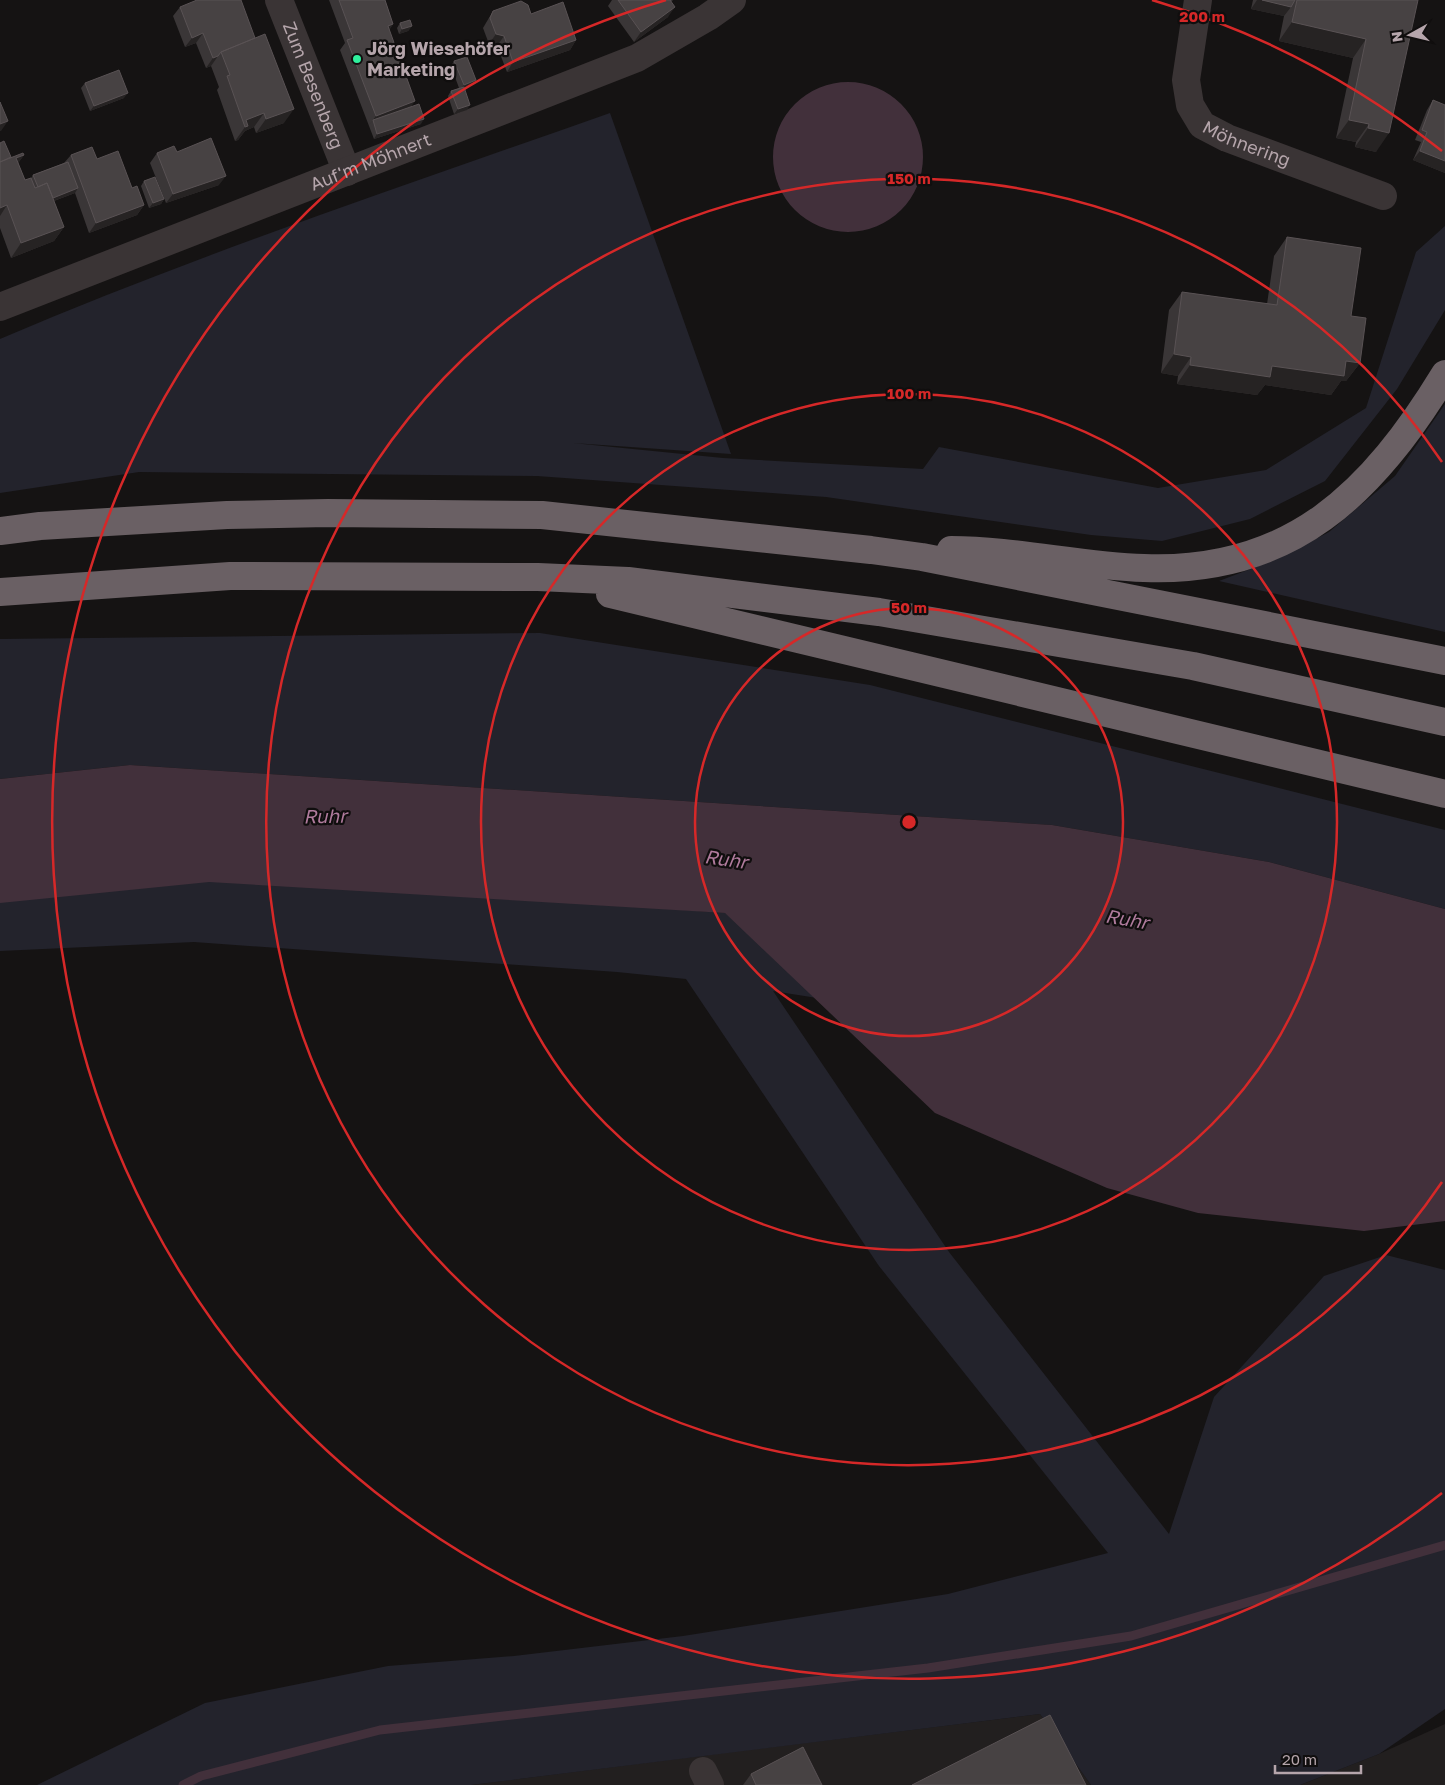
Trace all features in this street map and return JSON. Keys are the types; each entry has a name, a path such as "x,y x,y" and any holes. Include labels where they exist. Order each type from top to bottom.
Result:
{"highway":[{"path":"871,550 979,550 1118,566 1168,569 1198,566 1250,554 1303,532 1352,496 1386,461 1445,374"},
{"path":"0,531 40,526 227,515 338,513 542,515 922,557 1445,661"},
{"path":"0,592 230,576 538,577 628,581 879,612 1193,666 1445,722"},
{"path":"538,577 1157,723 1445,794"}],"street":[{"name":"Zum Besenberg","path":"279,0 346,172"},
{"name":"Auf'm Möhnert","path":"1,305 637,58 708,17 732,0"},
{"name":"Möhnering","path":"1198,0 1186,80 1190,106 1202,125 1227,138 1383,196"}],"shaded area":[{"path":"610,113 731,454 573,443 723,458 923,469 939,447 1158,488 1266,470 1366,408 1416,252 1445,226 1445,310 1397,389 1325,481 1250,519 1162,541 1091,535 826,497 537,476 139,472 0,493 0,339 227,249"},
{"path":"1445,404 1445,632 1219,581 1279,558 1329,532 1395,476"},
{"path":"540,633 870,685 1445,830 1445,909 1269,862 1052,825 130,765 0,779 0,639"},
{"path":"63,865 725,913 1037,1033 773,991 949,1252 1169,1534 1214,1397 1324,1276 1386,1255 1445,1270 1445,1709 1379,1754 1300,1785 1091,1785 1040,1714 471,1785 37,1785 205,1703 388,1666 514,1656 683,1636 948,1594 1108,1553 879,1266 686,979 617,972 194,942 0,951 0,872"},
{"path":"1040,1714 1091,1785 471,1785 755,1749"},
{"path":"1445,1724 1445,1785 1300,1785 1379,1754"}],"water":[{"path":"848,82 863,83 877,88 901,104 917,128 922,142 922,172 917,186 901,210 877,226 863,231 848,232 833,231 819,226 795,210 779,186 774,172 773,157 774,142 779,128 795,104 819,88 833,83"},
{"name":"Ruhr","path":"130,765 1052,825 1269,862 1445,909 1445,1221 1364,1231 1198,1213 1107,1188 935,1113 725,913 209,882 0,903 0,779"}],"building":[{"path":"197,0 241,0 255,38 221,52 213,58 203,33 192,38 180,7"},
{"path":"339,0 385,0 393,24 388,26 415,101 376,116 347,40 353,38"},
{"path":"618,0 670,0 675,7 641,32"},
{"path":"1262,0 1295,0 1291,7"},
{"path":"1297,0 1418,0 1389,133 1368,128 1369,124 1349,120 1366,39 1292,22"},
{"path":"521,1 528,5 531,14 563,2 576,40 513,62 504,36 496,34 490,18 493,11"},
{"path":"410,20 412,26 402,29 400,23"},
{"path":"265,34 294,109 266,119 264,113 246,120 248,126 245,127 227,76 230,75 221,52"},
{"path":"467,57 476,80 464,85 454,61"},
{"path":"119,70 128,93 94,106 85,83"},
{"path":"464,87 470,105 458,109 451,91"},
{"path":"1433,100 1445,105 1445,161 1420,151 1427,132 1422,130"},
{"path":"0,102 8,121 0,124"},
{"path":"419,104 424,119 377,134 373,120"},
{"path":"211,138 226,176 173,194 157,153 174,146 177,152"},
{"path":"4,141 11,157 0,162 0,143"},
{"path":"92,147 97,159 118,151 132,188 137,186 144,205 96,223 71,155"},
{"path":"23,153 24,155 16,158 25,180 31,178 35,188 47,183 64,227 21,243 7,205 0,208 0,162"},
{"path":"68,162 78,188 53,198 47,183 38,187 33,175"},
{"path":"155,177 164,199 153,203 144,181"},
{"path":"1287,237 1361,248 1351,316 1366,318 1360,363 1346,361 1344,376 1272,366 1270,377 1190,365 1191,357 1174,354 1182,292 1277,305"},
{"path":"1050,1715 1086,1785 912,1785"},
{"path":"803,1747 822,1785 756,1785 751,1774"}],"waterway":[{"path":"183,1785 201,1776 380,1730 928,1668 1131,1636 1445,1545"}],"place":[{"name":"Jörg Wiesehöfer Marketing","path":"357,59"}]}
